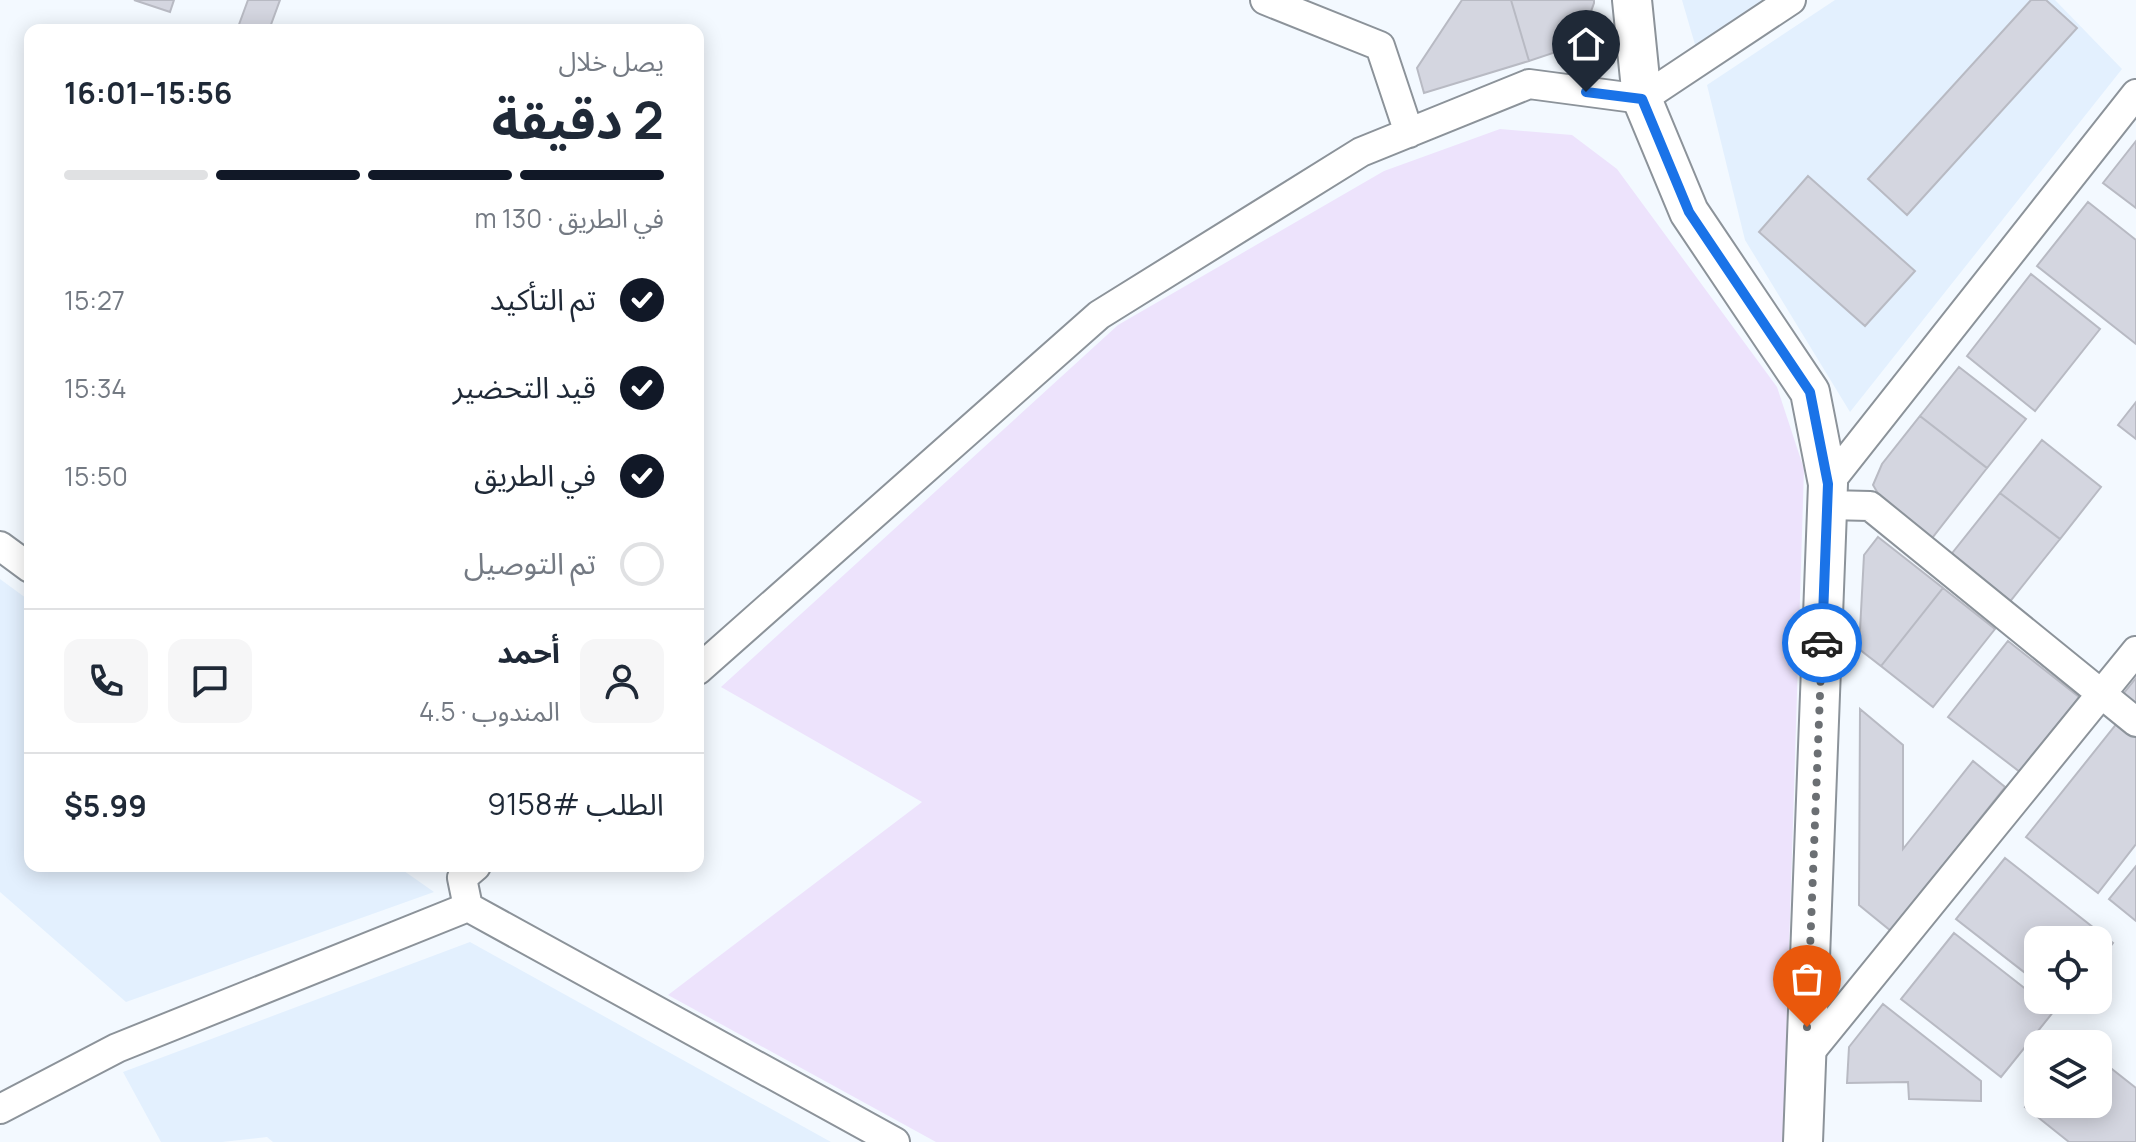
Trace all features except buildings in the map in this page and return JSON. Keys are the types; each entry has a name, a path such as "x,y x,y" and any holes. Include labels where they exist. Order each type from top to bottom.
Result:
{"street":[{"path":"1265,0 1380,46 1409,133"},
{"path":"1632,0 1642,99 1689,212 1810,392 1828,494 1803,1142"},
{"path":"704,665 1099,315 1361,152 1529,84 1642,99 1791,0"},
{"path":"1828,494 2136,94"},
{"path":"1828,494 1870,506 2136,722"},
{"path":"0,546 24,564"},
{"path":"1806,1057 2136,651"},
{"path":"461,872 468,907"},
{"path":"0,1109 117,1048 468,907"},
{"path":"468,907 895,1142"}],"shaded area":[{"path":"1682,0 1765,0 1696,48"},
{"path":"1835,0 2055,0 2122,69 1850,412 1745,240 1707,85"},
{"path":"1500,129 1572,135 1617,169 1777,387 1804,469 1783,1142 936,1142 668,995 922,802 721,687 1118,325 1384,171"},
{"path":"0,579 24,597 24,872 406,872 434,892 126,1002 0,892"},
{"path":"470,942 831,1142 273,1142 267,1137 222,1142 161,1142 123,1072"}],"way so far":[{"path":"1807,1027 1822,643"}],"route":[{"path":"1586,92 1642,99 1689,212 1810,392 1828,484 1822,643"}]}
